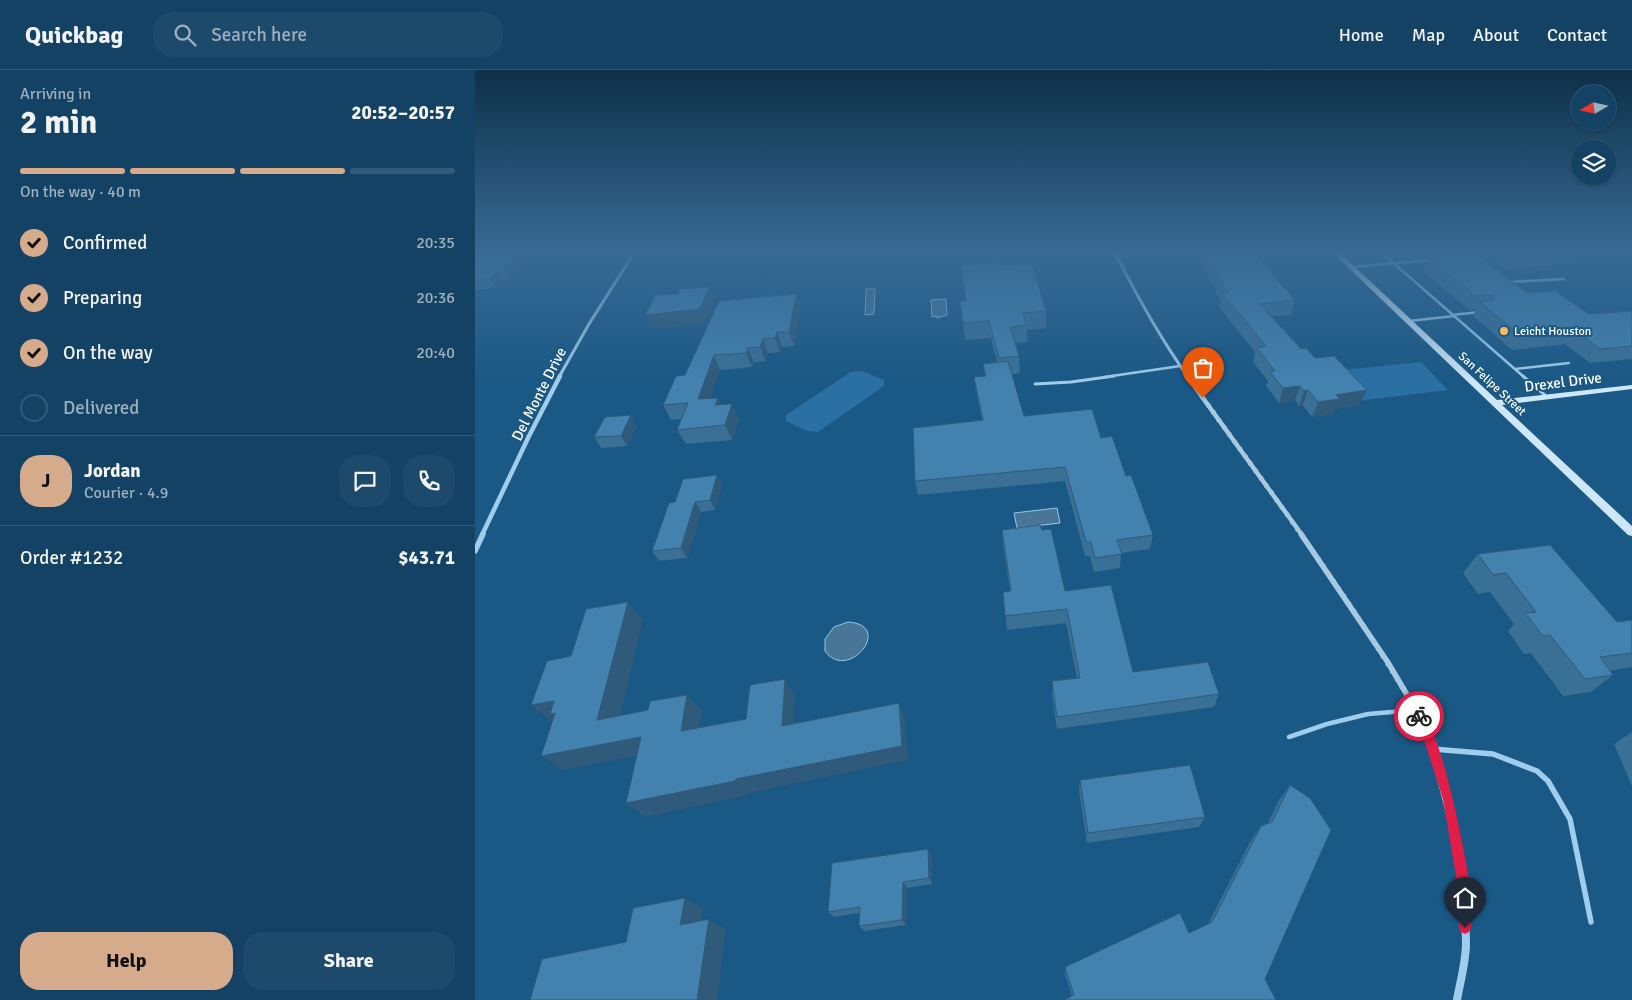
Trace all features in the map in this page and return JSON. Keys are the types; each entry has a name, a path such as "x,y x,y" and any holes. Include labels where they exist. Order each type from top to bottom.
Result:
{"main road":[{"name":"San Felipe Street","path":"1382,296 1632,532"},
{"name":"Drexel Drive","path":"1497,403 1632,387"}],"street":[{"name":"Del Monte Drive","path":"475,551 549,396 605,296"},
{"path":"1136,296 1167,348 1305,540 1387,661 1425,725 1448,799 1462,876 1466,945 1457,1000"}],"lane":[{"path":"1432,296 1547,397"},
{"path":"1408,321 1484,311"},
{"path":"1515,369 1569,362"},
{"path":"1035,384 1071,382 1180,366"},
{"path":"1289,737 1327,724 1368,714 1416,710"},
{"path":"1433,749 1493,754 1537,771 1548,781 1570,819 1591,922"}],"shaded area":[{"path":"866,296 875,296 874,314 865,315"},
{"path":"946,299 947,315 937,318 937,316 932,317 931,300"},
{"path":"1421,362 1448,390 1358,401 1333,371"},
{"path":"862,371 884,380 884,386 818,432 807,431 786,421 786,415 851,372"},
{"path":"1057,508 1060,523 1017,528 1014,513"},
{"path":"848,622 861,625 867,632 867,641 863,650 855,657 845,660 835,659 825,651 825,639 834,627"}],"building":[{"path":"655,296 705,296 700,309 645,315"},
{"path":"770,296 796,296 789,332 777,332 775,338 763,338 760,347 748,348 746,353 714,355 698,399 718,398 715,405 732,404 725,425 677,430 688,403 663,405 676,376 685,375 719,301"},
{"path":"965,296 1042,296 1046,311 1023,313 1026,325 1010,327 1019,356 999,358 989,321 963,323 960,301 966,301"},
{"path":"1225,296 1292,296 1295,300 1260,304 1301,349 1306,348 1315,358 1334,356 1367,390 1336,395 1340,399 1318,402 1308,390 1304,391 1300,386 1283,388 1270,372 1275,371 1257,348 1266,346"},
{"path":"1493,296 1563,296 1589,314 1632,311 1632,346 1600,349 1575,330 1521,336 1480,302 1493,300"},
{"path":"1008,361 1024,416 1092,409 1101,438 1112,436 1126,476 1131,475 1153,535 1117,540 1122,554 1095,558 1091,542 1086,542 1065,467 915,481 913,428 983,420 974,377 986,376 983,364"},
{"path":"631,415 621,436 594,437 605,417"},
{"path":"717,475 710,500 695,502 681,548 652,551 669,503 675,502 683,479"},
{"path":"1040,525 1042,530 1051,529 1065,591 1111,585 1133,672 1208,662 1219,694 1057,717 1052,681 1080,678 1067,609 1005,616 1003,592 1011,591 1002,530"},
{"path":"1550,545 1617,622 1632,620 1632,653 1600,657 1613,675 1585,679 1550,635 1543,636 1525,613 1536,612 1506,573 1493,575 1478,554"},
{"path":"628,602 597,720 648,710 650,701 687,695 681,731 746,719 750,685 785,679 782,726 899,703 902,746 626,803 641,737 541,756 555,713 550,714 554,701 531,705 547,661 571,656 586,609"},
{"path":"1190,765 1205,817 1088,833 1080,780"},
{"path":"1290,785 1310,798 1331,830 1265,979 1276,1000 1064,1000 1074,995 1065,967 1180,913 1189,933 1212,922 1261,826 1272,822"},
{"path":"928,849 929,878 903,882 902,920 859,926 860,907 828,912 832,863"},
{"path":"685,898 680,925 709,919 697,1000 530,1000 542,959 626,942 633,908"}],"way so far":[{"path":"1203,398 1305,540 1387,661 1419,716"}],"place":[{"name":"Leicht Houston","path":"1504,331"}],"route":[{"path":"1419,716 1425,725 1448,799 1462,876 1465,928"}]}
